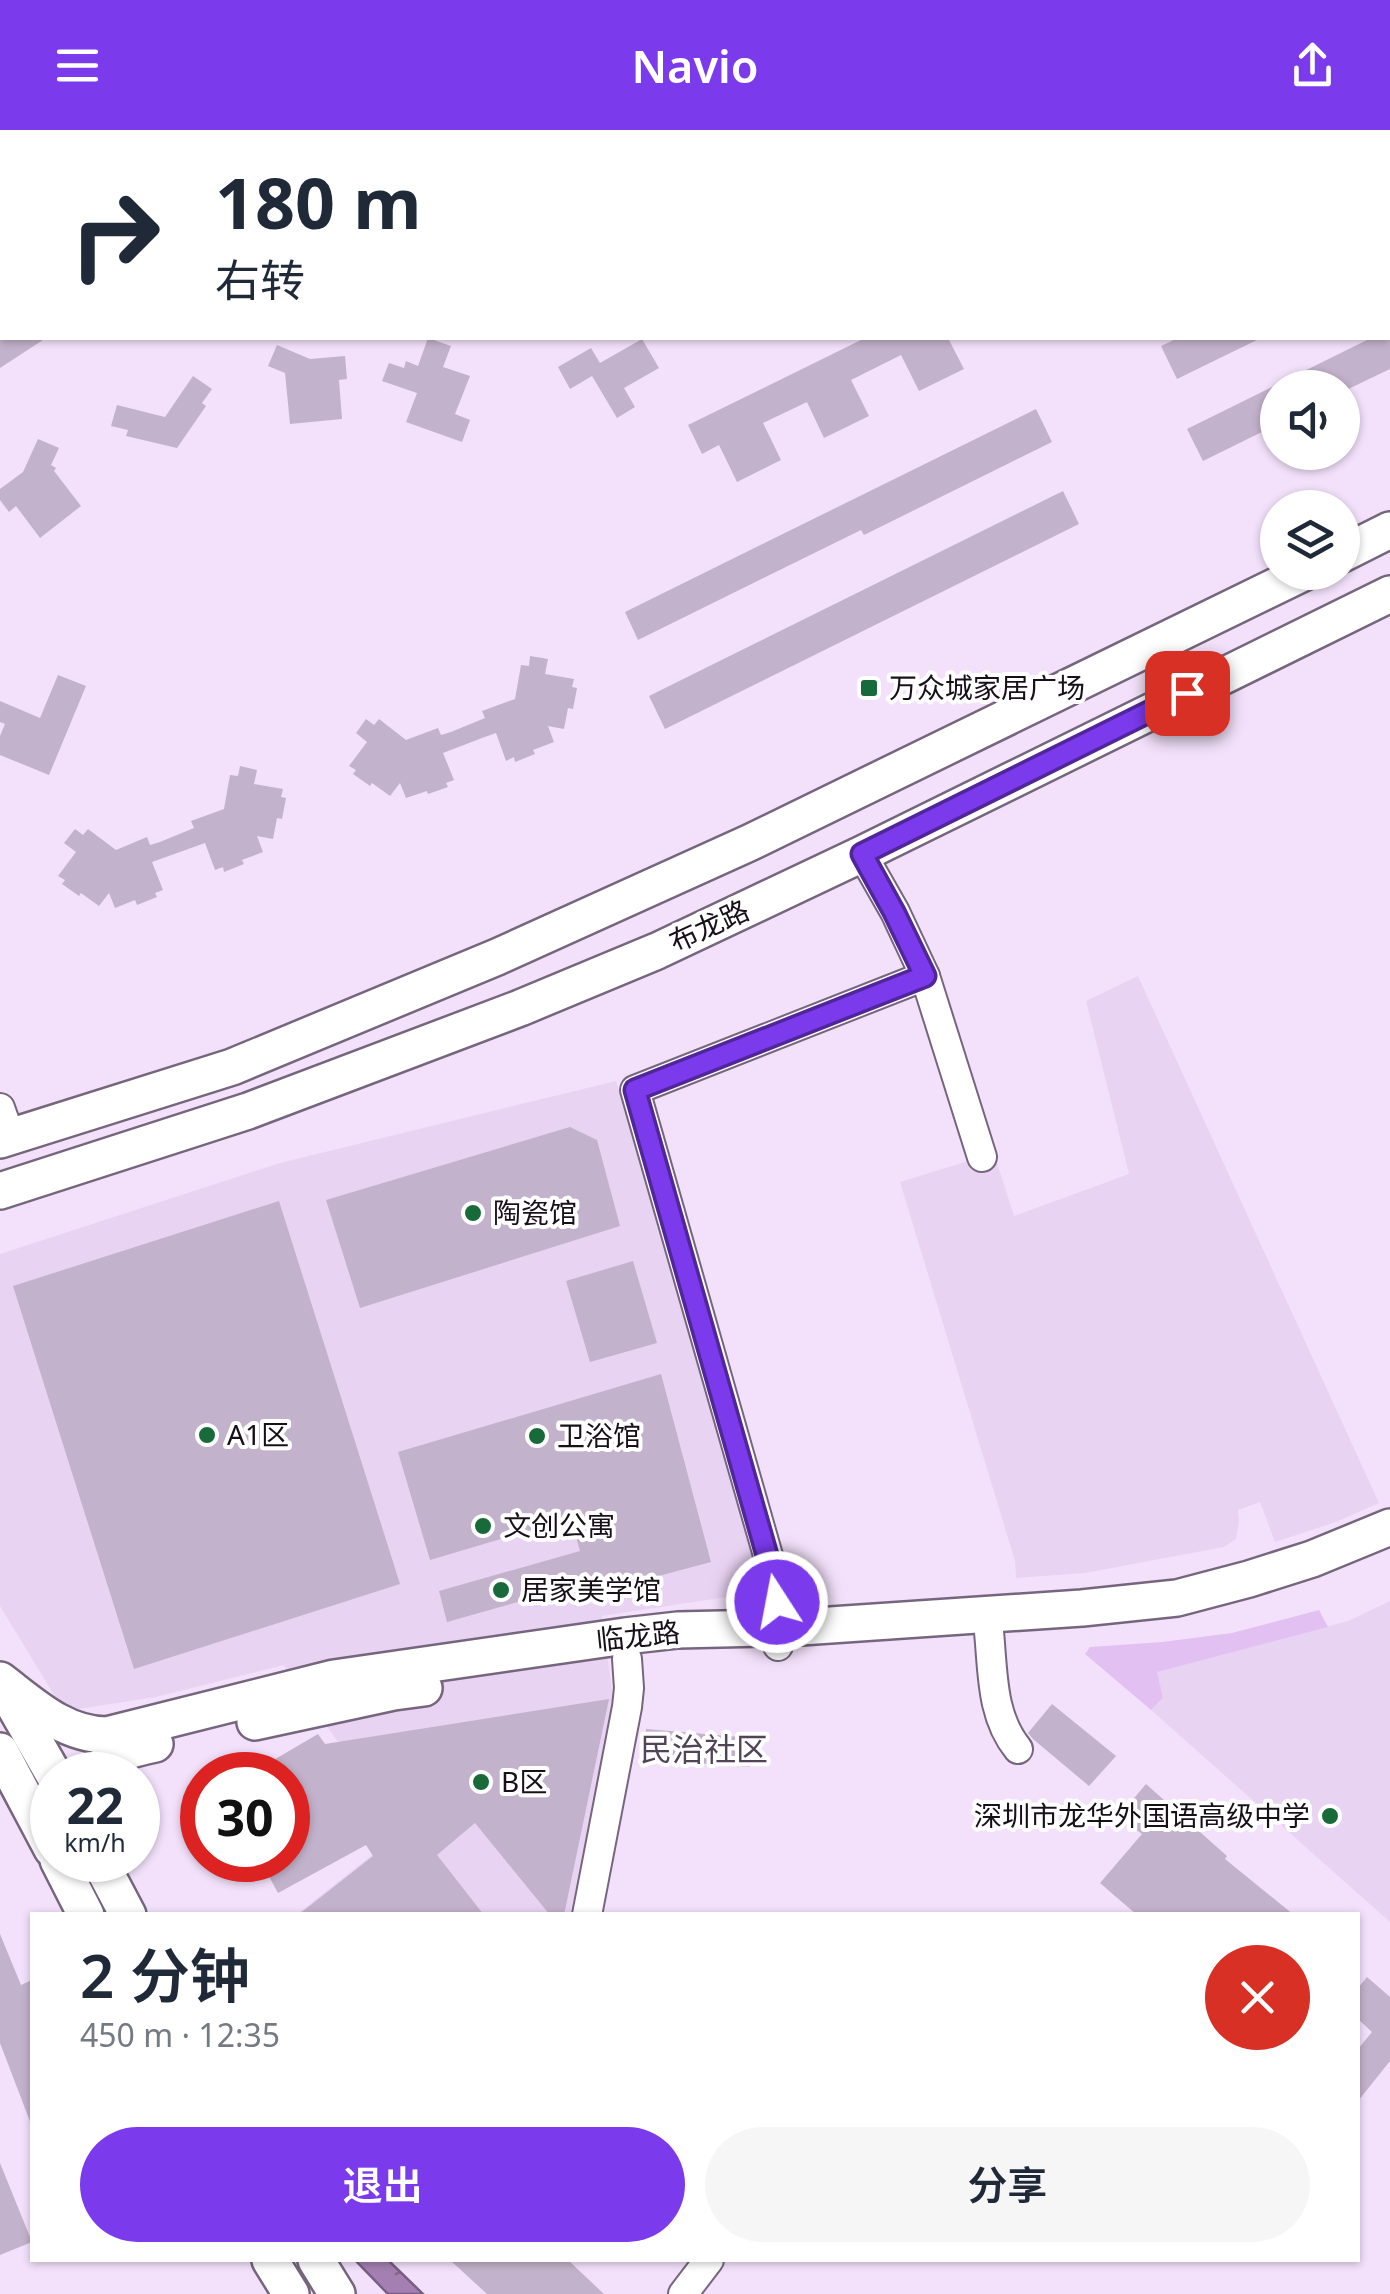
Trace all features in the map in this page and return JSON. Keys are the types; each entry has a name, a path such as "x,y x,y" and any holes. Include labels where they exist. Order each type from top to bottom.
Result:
{"main road":[{"path":"1360,545 1390,530"},
{"path":"3,1128 232,1067 497,957 749,843 1268,590"},
{"name":"布龙路","path":"0,1191 248,1111 520,1008 656,951 1390,594"},
{"name":"临龙路","path":"125,1741 394,1692 736,1647 778,1637 1177,1598 1250,1580 1390,1527"},
{"name":"临龙路","path":"125,1741 358,1673 678,1630 778,1637 989,1632 1198,1614 1274,1595 1334,1574 1390,1548"},
{"path":"0,1680 63,1725 89,1735 125,1741"},
{"path":"0,1680 41,1752"},
{"path":"114,1752 125,1741"},
{"path":"0,1750 30,1805"},
{"path":"0,1797 23,1802 30,1808"},
{"path":"69,1882 84,1912"},
{"path":"111,1882 126,1912"},
{"path":"271,2262 291,2294"},
{"path":"317,2262 337,2294"}],"street":[{"path":"514,130 568,130"},
{"path":"862,854 925,976 982,1157"},
{"path":"778,1637 774,1580 635,1090 925,976"},
{"path":"989,1632 998,1714 1018,1749"},
{"path":"588,1912 627,1707 627,1659"},
{"path":"682,2294 707,2262"}],"shaded area":[{"path":"1138,976 1379,1503 1275,1542 1260,1502 1238,1510 1236,1539 1224,1547 1085,1573 1016,1578 1015,1561 900,1182 994,1153 1014,1216 1129,1174 1086,1001"},
{"path":"616,1081 760,1592 602,1616 614,1705 577,1912 300,1912 401,1832 284,1665 156,1697 78,1709 54,1695 0,1606 0,1254 280,1163"},
{"name":"深圳市龙华外国语高级中学","path":"1390,1601 1390,1922 1151,1710 1163,1698 1156,1672 1348,1621"},
{"path":"1319,1610 1328,1627 1157,1672 1163,1698 1151,1710 1085,1654 1090,1647 1232,1633"}],"water":[{"path":"357,2262 390,2262 423,2294 388,2294"}],"building":[{"path":"0,340 43,340 0,368"},
{"path":"427,340 434,340 451,346 443,367 470,376 455,414 470,420 462,442 406,422 417,393 382,381 389,363 404,368 406,361 418,366"},
{"path":"643,340 659,368 624,388 635,407 617,418 592,376 570,389 558,367 591,348 600,363"},
{"path":"861,340 949,340 964,369 919,391 901,355 851,380 869,416 824,438 807,402 763,423 781,460 737,482 719,445 702,454 688,425"},
{"path":"1174,340 1257,340 1177,379 1161,346"},
{"path":"1367,340 1390,340 1390,369 1360,383 1360,370 1306,370"},
{"path":"277,345 310,359 345,356 347,379 339,380 342,419 290,424 285,373 268,366"},
{"path":"193,376 212,389 202,403 206,406 177,448 126,436 128,430 111,426 117,405 165,417"},
{"path":"1260,393 1260,433 1203,461 1187,429"},
{"path":"1036,409 1052,442 864,535 861,530 638,640 625,612"},
{"path":"38,439 59,448 51,465 81,506 40,538 16,506 9,512 0,500 0,489 23,472"},
{"path":"1063,491 1079,524 665,729 649,696"},
{"path":"530,656 548,659 545,674 574,679 572,687 577,688 564,729 548,726 554,742 515,762 514,757 506,761 496,733 482,738 443,753 454,780 446,783 448,787 406,798 400,783 390,796 353,774 356,770 349,766 367,742 356,733 366,719 374,725 379,719 406,740 438,728 441,735 451,732 485,718 482,711 515,699 521,665 529,666"},
{"path":"58,675 86,686 49,775 0,755 0,736 5,724 0,722 0,701 40,718"},
{"path":"240,766 257,770 254,784 283,789 281,797 286,798 273,839 257,836 263,852 224,872 223,867 215,870 205,843 152,862 163,890 155,893 157,897 137,905 135,900 115,908 109,893 99,906 62,884 65,880 58,876 76,852 64,843 75,829 83,835 88,829 116,850 147,837 150,845 160,842 194,828 191,821 224,809 230,775 238,776"},
{"name":"陶瓷馆","path":"570,1127 597,1140 620,1226 360,1308 326,1200"},
{"name":"A1区","path":"279,1201 400,1584 134,1669 13,1286"},
{"path":"633,1261 657,1343 590,1362 566,1281"},
{"path":"661,1374 711,1562 591,1594 588,1582 447,1622 439,1591 580,1551 571,1518 430,1560 398,1452"},
{"name":"B区","path":"609,1699 565,1912 548,1912 475,1823 437,1855 482,1912 302,1912 373,1856 366,1845 310,1876 310,1752 287,1752 318,1734 325,1744"},
{"path":"1052,1704 1116,1756 1089,1786 1028,1733"},
{"path":"646,1729 752,1738 750,1767 644,1759"},
{"path":"1146,1784 1227,1856 1225,1859 1290,1912 1134,1912 1100,1883 1142,1834 1119,1816"},
{"name":"B区","path":"272,1882 298,1882 278,1893"},
{"path":"0,1934 21,1985 30,1981 30,2121 0,2043"},
{"path":"1367,1977 1390,1997 1390,2061 1360,2098 1360,2047 1372,2032 1360,2021 1360,1986"},
{"path":"0,2163 30,2243 0,2255"},
{"path":"452,2262 570,2262 604,2294 487,2294"}],"place":[{"name":"万众城家居广场","path":"869,688"},
{"name":"陶瓷馆","path":"473,1213"},
{"name":"A1区","path":"207,1435"},
{"name":"卫浴馆","path":"537,1436"},
{"name":"文创公寓","path":"483,1526"},
{"name":"居家美学馆","path":"501,1590"},
{"name":"B区","path":"481,1782"},
{"name":"深圳市龙华外国语高级中学","path":"1330,1816"}],"district":[{"name":"民治社区","path":"704,1750"}],"route":[{"path":"777,1602 635,1090 925,976 862,854 1187,693"}]}
